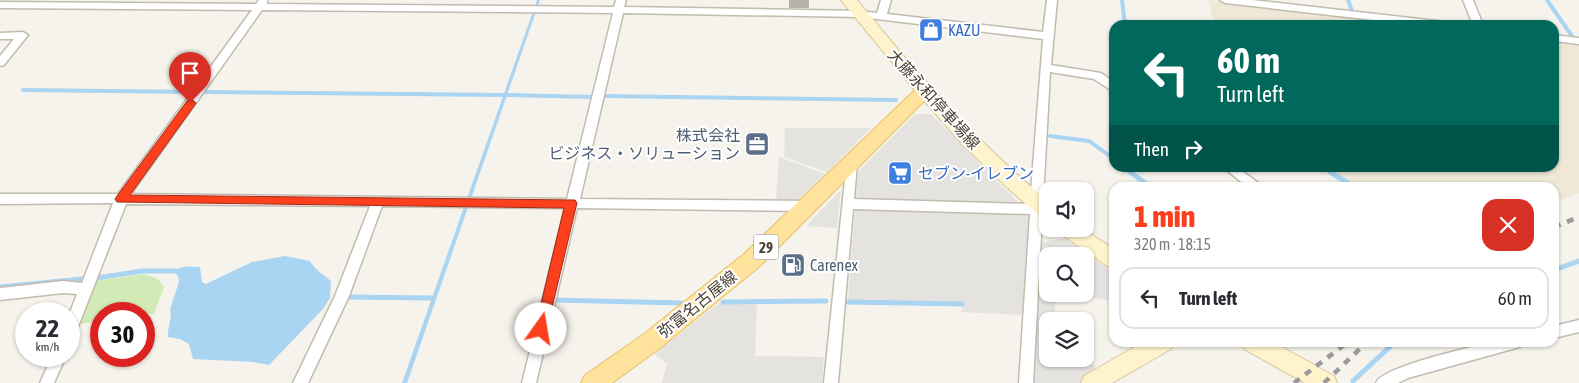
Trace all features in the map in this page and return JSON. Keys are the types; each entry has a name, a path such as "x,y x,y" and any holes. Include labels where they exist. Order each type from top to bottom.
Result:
{"main road":[{"name":"大藤永和停車場線","path":"849,0 923,92 954,125 1039,207"},
{"name":"弥富名古屋線","path":"593,383 652,341 752,260 923,92"},
{"path":"1080,237 1109,257"},
{"path":"1092,383 1155,347"},
{"path":"1261,347 1326,383"}],"street":[{"path":"882,16 886,0"},
{"path":"1041,182 1045,68 1052,0"},
{"path":"1226,0 1402,20"},
{"path":"1468,0 1476,20"},
{"path":"0,5 262,4 534,9 620,5 860,14 1048,36"},
{"path":"80,306 121,199 262,4"},
{"path":"528,383 620,5"},
{"path":"0,36 23,35 0,63"},
{"path":"1559,39 1579,41"},
{"path":"1045,68 1097,76 1109,84"},
{"path":"831,383 851,163"},
{"path":"1236,172 1250,182"},
{"path":"0,199 807,206"},
{"path":"300,383 342,296 378,201"},
{"path":"848,204 1039,208"},
{"path":"1026,383 1039,220"},
{"path":"0,294 63,287 87,289"},
{"path":"1559,331 1579,326"},
{"path":"1383,383 1405,372 1498,347"},
{"path":"47,383 54,367"}],"shaded area":[{"path":"1208,0 1379,20 1214,20"},
{"path":"1559,41 1579,43 1579,193 1559,200 1559,182 1348,182 1332,172 1559,172"},
{"path":"915,114 931,114 1021,205 860,202 856,199 858,172"},
{"path":"785,128 871,128 827,172 784,157"},
{"path":"779,157 825,174 797,201 776,201"},
{"path":"841,190 837,228 806,226"},
{"path":"860,208 1020,211 1029,218 1023,315 961,312 962,304 848,302 855,210"},
{"path":"1064,238 1077,247 1039,247 1039,302 1055,302 1055,312 1039,312 1039,367 1094,367 1094,365 1095,374 1078,383 1030,383 1038,243"},
{"path":"1094,259 1109,270 1109,300 1094,298"},
{"path":"719,303 757,304 755,356 824,357 822,383 662,383 667,364 654,354"}],"green space":[{"path":"144,274 158,279 164,287 155,311 155,302 90,302 90,322 80,324 96,281"}],"water":[{"path":"537,0 540,0 407,383 402,383"},
{"path":"285,256 310,261 317,270 331,281 330,298 323,309 269,365 253,362 193,359 189,344 180,339 168,337 170,309 179,282 178,276 175,273 177,270 186,267 200,267 202,282 206,284 252,262"}],"waterway":[{"path":"1122,0 1124,20"},
{"path":"1348,0 1352,11"},
{"path":"1547,0 1574,39"},
{"path":"23,90 193,92"},
{"path":"206,92 504,95"},
{"path":"507,95 592,97"},
{"path":"602,96 896,100"},
{"path":"1050,136 1089,141 1109,155"},
{"path":"1130,172 1144,182"},
{"path":"1330,172 1346,182"},
{"path":"1559,268 1579,261"},
{"path":"97,278 142,271 176,271"},
{"path":"0,287 82,279"},
{"path":"347,297 431,298"},
{"path":"555,300 681,303"},
{"path":"723,302 826,301"},
{"path":"848,302 962,304"},
{"path":"1353,381 1390,347"}],"railway":[{"path":"1559,225 1579,217"},
{"path":"1294,383 1341,347"},
{"path":"1324,383 1362,347"}],"place":[{"name":"KAZU","path":"931,30"},
{"name":"株式会社 ビジネス・ソリューション","path":"757,144"},
{"name":"セブン-イレブン","path":"900,173"},
{"name":"Carenex","path":"793,265"}],"route":[{"path":"190,103 121,199 571,203 541,329"}]}
